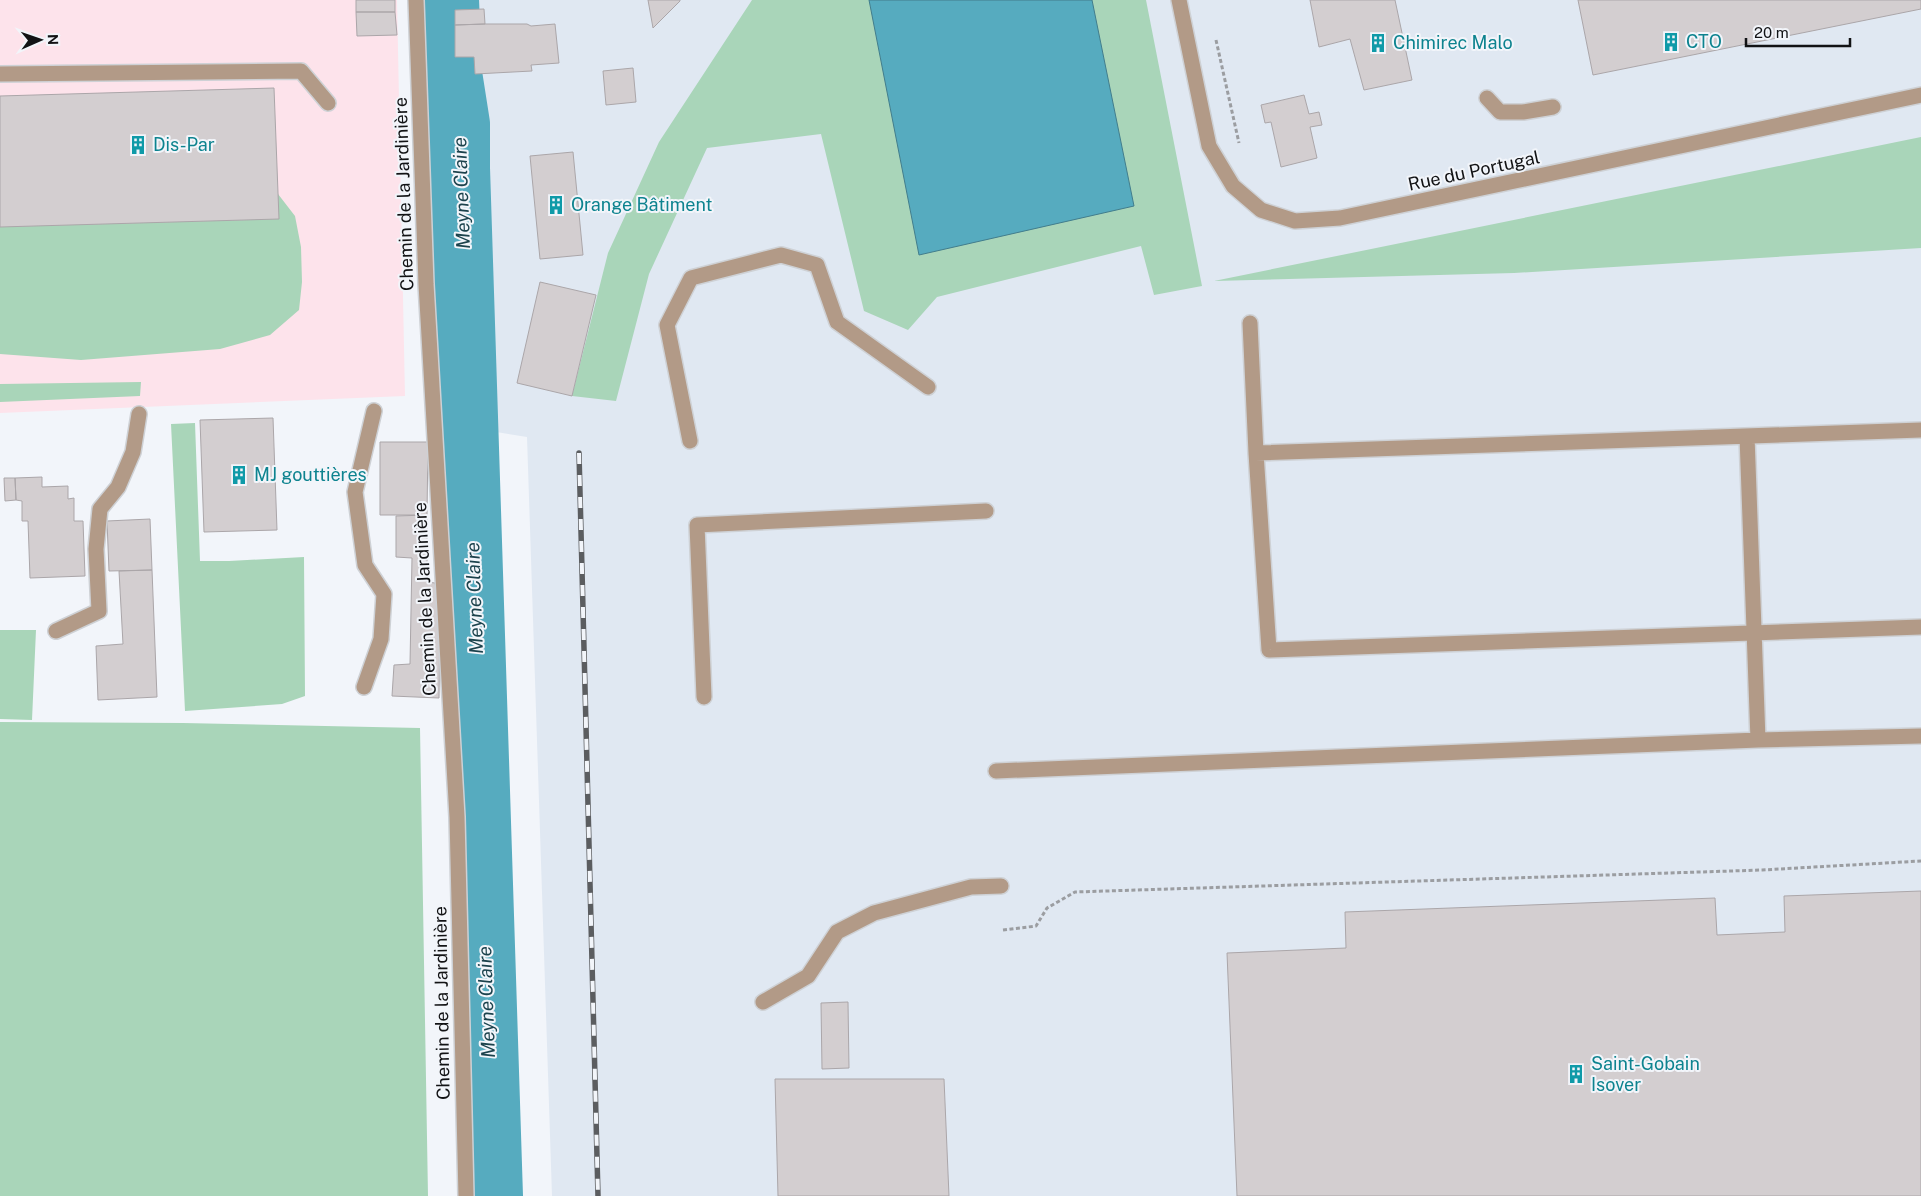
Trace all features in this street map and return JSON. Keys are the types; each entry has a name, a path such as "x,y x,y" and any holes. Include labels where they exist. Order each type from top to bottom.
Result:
{"street":[{"name":"Chemin de la Jardinière","path":"416,0 426,284 457,817 466,1196"},
{"name":"Rue du Portugal","path":"1179,0 1209,146 1233,186 1261,210 1295,221 1340,218 1921,95"},
{"path":"0,74 301,71 328,103"},
{"path":"1487,98 1500,112 1523,112 1553,107"},
{"path":"690,441 667,325 690,278 781,255 817,265 837,322 928,387"},
{"path":"1250,324 1256,453 1269,650 1921,627"},
{"path":"364,687 381,639 384,594 365,565 355,492 374,411"},
{"path":"56,631 99,611 96,549 100,509 118,487 133,452 139,414"},
{"path":"1256,453 1921,430"},
{"path":"1747,436 1758,740"},
{"path":"704,697 697,525 986,511"},
{"path":"996,771 1758,740 1921,736"},
{"path":"763,1002 808,976 837,932 874,913 971,887 1001,886"}],"path":[{"path":"1003,930 1036,926 1047,908 1074,892 1732,871 1921,861"}],"shaded area":[{"path":"0,0 397,0 405,396 0,413"},
{"path":"459,0 1921,0 1921,1196 552,1196 527,437 490,431 471,127 460,80"}],"green space":[{"path":"752,0 1146,0 1202,286 1154,295 1141,246 937,297 908,330 864,311 821,134 707,148 649,274 616,401 572,396 608,253 659,142"},
{"path":"1921,137 1921,248 1514,273 1214,281"},
{"path":"278,194 295,216 301,247 302,282 299,310 270,335 220,349 81,360 0,354 0,227"},
{"path":"141,382 140,396 0,402 0,384"},
{"path":"195,423 200,561 304,557 305,696 282,704 185,711 171,424"},
{"path":"0,630 36,630 32,720 0,719"},
{"path":"0,722 183,723 420,728 428,1196 0,1196"}],"water":[{"path":"869,0 1092,0 1134,206 919,255"}],"building":[{"path":"356,0 395,0 395,12 356,12"},
{"path":"648,0 680,0 680,1 653,28"},
{"name":"Chimirec Malo","path":"1310,0 1395,0 1412,80 1364,90 1350,39 1319,47"},
{"name":"CTO","path":"1578,0 1921,0 1921,9 1593,75"},
{"path":"484,9 485,24 455,25 455,10"},
{"path":"356,12 395,12 397,35 357,36"},
{"path":"527,24 531,26 555,24 559,63 531,65 532,71 475,74 474,57 455,57 455,25"},
{"path":"633,68 636,102 606,105 603,71"},
{"name":"Dis-Par","path":"274,88 279,219 0,227 0,96"},
{"path":"1304,95 1309,114 1319,112 1322,125 1310,127 1317,158 1281,167 1271,122 1265,123 1261,105"},
{"name":"Orange Bâtiment","path":"573,152 583,255 540,259 530,156"},
{"path":"540,282 596,295 572,396 517,383"},
{"name":"MJ gouttières","path":"273,418 277,530 204,532 200,420"},
{"path":"380,442 428,442 427,515 380,515"},
{"path":"42,477 42,487 68,486 68,499 74,498 74,521 83,521 85,576 30,578 28,521 22,521 22,501 16,500 15,478"},
{"path":"4,478 15,478 16,500 5,501"},
{"path":"427,515 427,582 435,583 440,612 439,698 392,696 394,665 410,664 412,558 396,557 396,516"},
{"path":"150,519 152,570 109,571 107,521"},
{"path":"152,570 157,697 98,700 96,646 123,644 119,571"},
{"name":"Saint-Gobain Isover","path":"1921,891 1921,1196 1237,1196 1227,953 1346,948 1345,912 1715,898 1717,935 1785,932 1784,896"},
{"path":"848,1002 849,1068 822,1069 821,1003"},
{"path":"775,1079 944,1079 949,1196 778,1196"}],"waterway":[{"name":"Meyne Claire","path":"448,0 451,73 459,124 492,1196"}],"railway":[{"path":"579,453 598,1196"}],"place":[{"name":"CTO","path":"1671,42"},
{"name":"Chimirec Malo","path":"1378,43"},
{"name":"Dis-Par","path":"138,145"},
{"name":"Orange Bâtiment","path":"556,205"},
{"name":"MJ gouttières","path":"239,475"},
{"name":"Saint-Gobain Isover","path":"1576,1074"}]}
